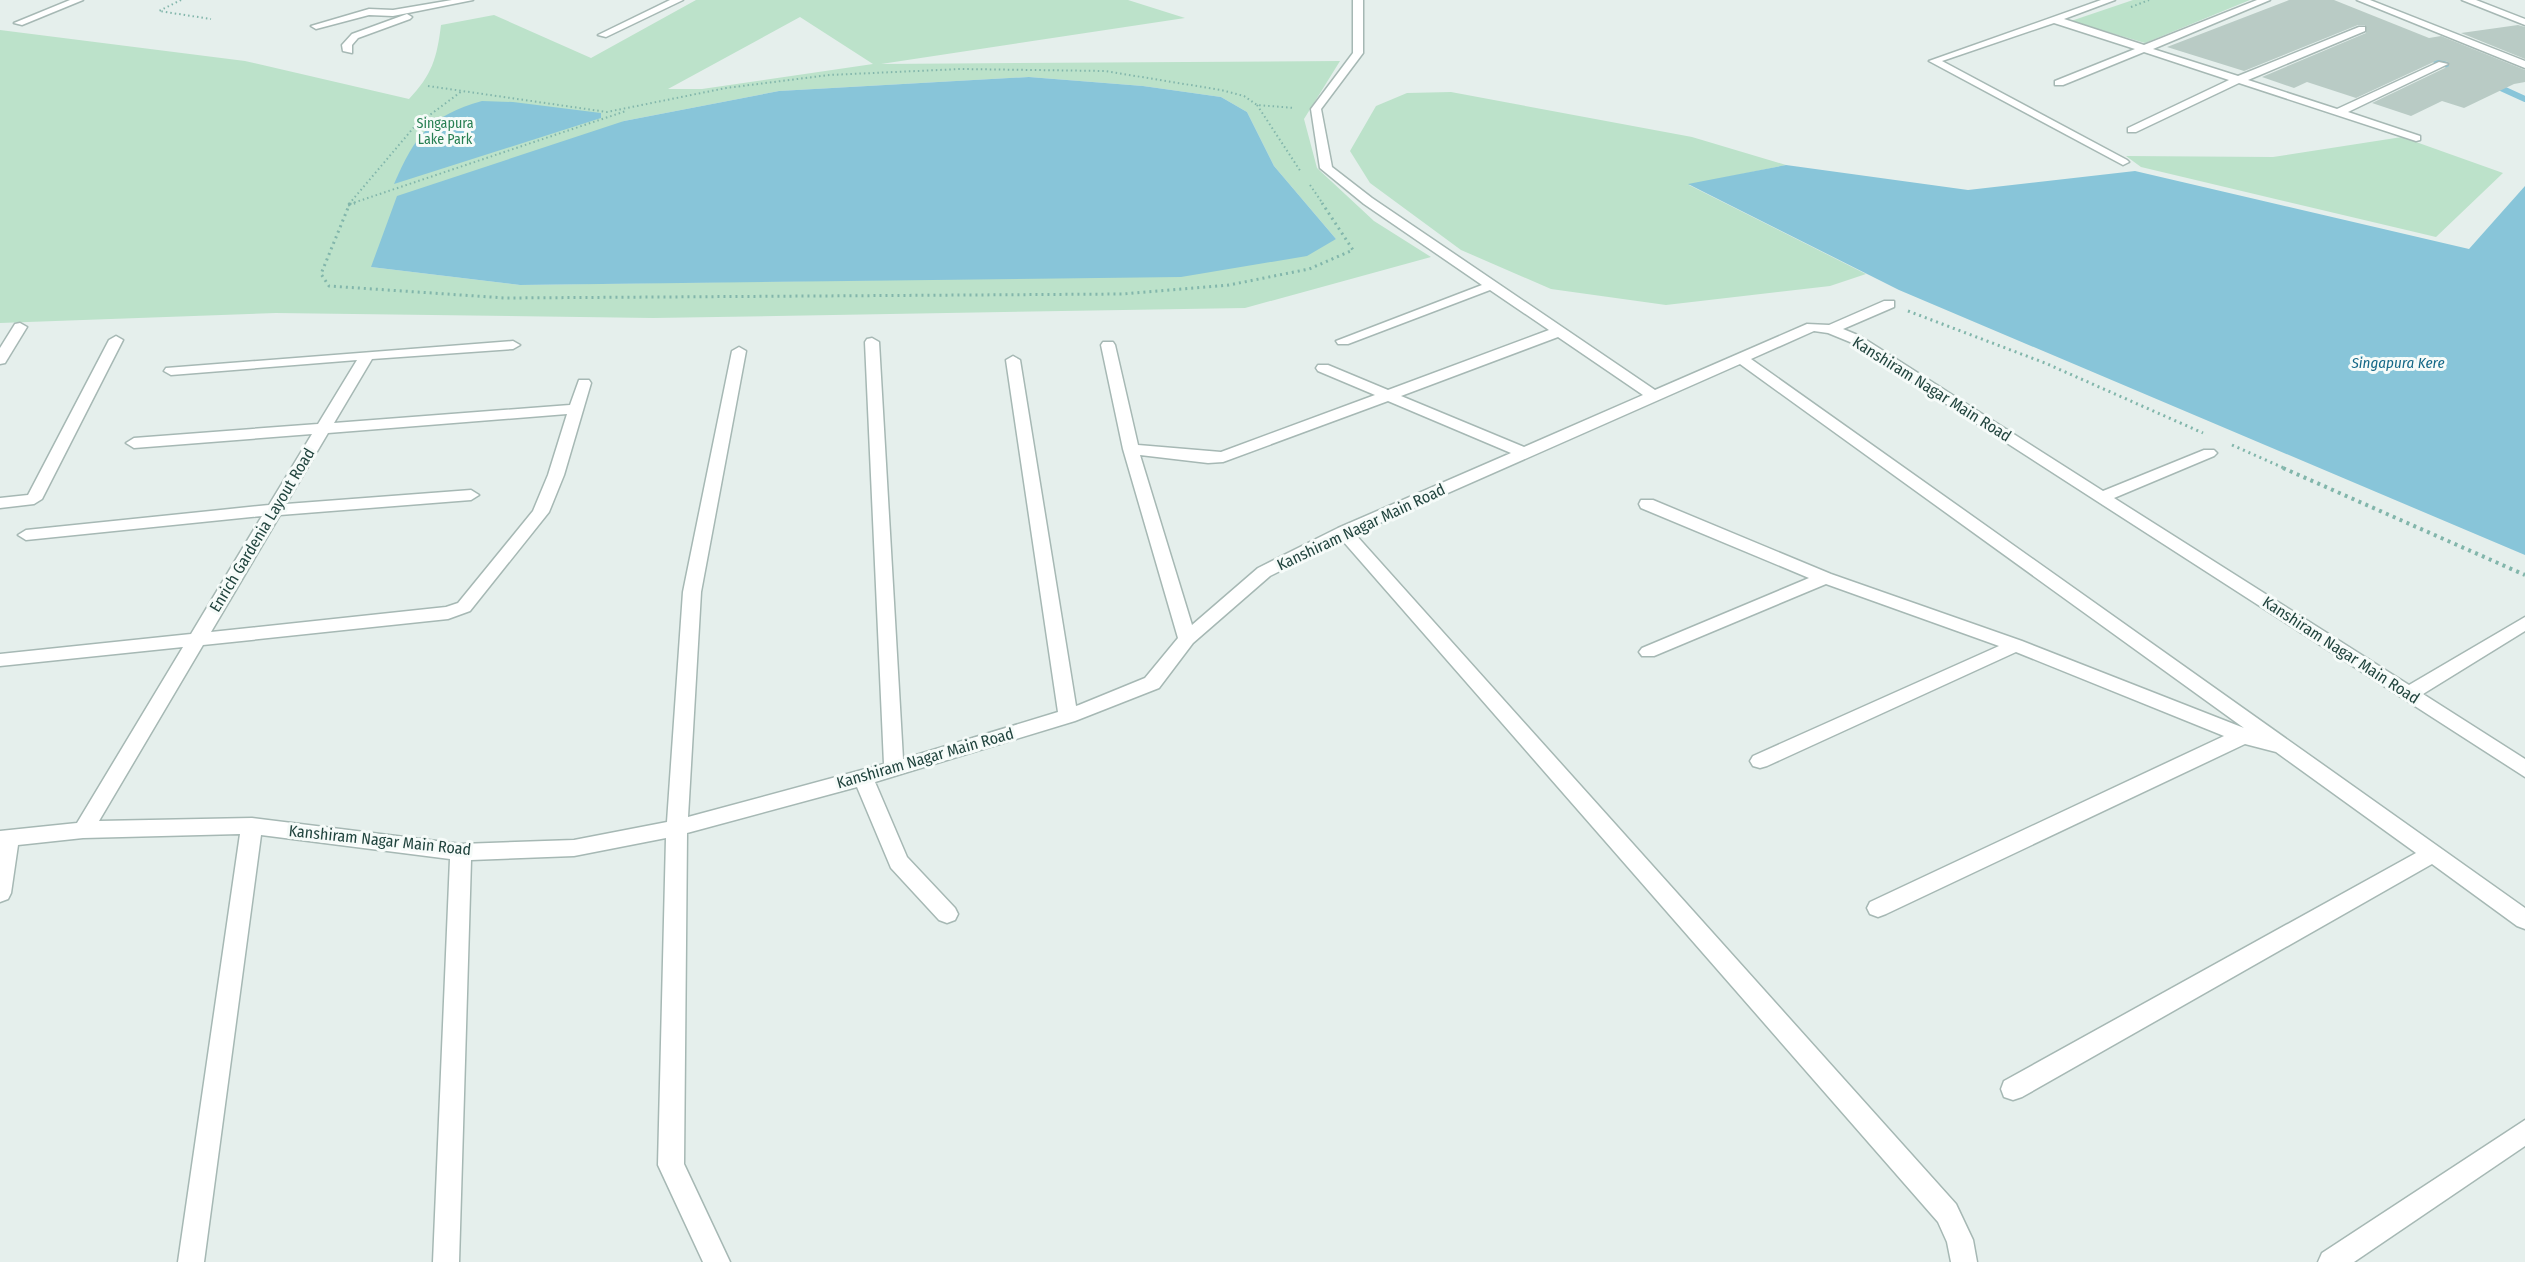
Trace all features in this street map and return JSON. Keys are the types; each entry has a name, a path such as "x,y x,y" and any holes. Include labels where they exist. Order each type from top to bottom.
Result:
{"street":[{"path":"19,23 78,0"},
{"path":"316,26 369,12 393,13 468,0"},
{"path":"603,35 678,0"},
{"path":"1358,0 1358,53 1316,109 1326,168 1368,201 1490,286 1654,396"},
{"path":"2110,0 1934,61 2123,162"},
{"path":"2058,83 2265,0"},
{"path":"2362,0 2525,65"},
{"path":"2467,0 2525,22"},
{"path":"348,51 347,45 355,36 411,16 415,13 413,9"},
{"path":"2053,19 2416,138"},
{"path":"2132,130 2238,80 2362,29"},
{"path":"2337,112 2443,64"},
{"path":"1343,341 1490,286"},
{"path":"1831,329 1889,304"},
{"path":"0,360 20,327"},
{"name":"Kanshiram Nagar Main Road","path":"5,839 82,830 252,826 461,852 574,848 677,828 894,769 1068,716 1152,683 1188,639 1264,572 1344,532 1527,454 1812,327 1831,329 1855,339 2525,769"},
{"path":"1131,449 1208,458 1223,457 1385,394 1560,331"},
{"path":"0,503 34,499 116,340"},
{"path":"872,342 894,769"},
{"path":"171,371 367,354 513,345"},
{"path":"1108,345 1131,449 1188,639"},
{"path":"717,1262 670,1165 677,828 693,592 739,351"},
{"name":"Enrich Gardenia Layout Road","path":"82,830 367,354"},
{"path":"1741,358 2525,921"},
{"path":"1013,360 1068,716"},
{"path":"1323,368 1527,454"},
{"path":"0,660 448,614 464,607 541,512 556,476 574,408 584,383"},
{"path":"134,443 322,430 574,408"},
{"path":"2101,497 2209,453"},
{"path":"26,535 274,510 471,495"},
{"path":"1647,504 1826,578 2016,645 2243,736 2287,749"},
{"path":"1344,532 1947,1213 1960,1240 1964,1262"},
{"path":"1647,652 1826,578"},
{"path":"2409,694 2525,623"},
{"path":"1760,761 2016,645"},
{"path":"1878,908 2243,736"},
{"path":"863,777 898,862 947,914"},
{"path":"191,1262 252,826"},
{"path":"0,893 5,839"},
{"path":"446,1262 461,852"},
{"path":"2013,1089 2432,854"},
{"path":"2331,1262 2525,1132"}],"path":[{"path":"181,0 159,11 211,19"},
{"path":"2128,8 2149,0"},
{"path":"428,86 607,112 726,88 829,75 961,69 1105,71 1221,90 1244,96 1257,105 1302,172"},
{"path":"462,90 415,126 348,205 321,274 329,286 505,298 1123,294 1229,285 1309,269 1353,250 1308,182"},
{"path":"1257,105 1316,109"},
{"path":"348,205 634,108"}],"green space":[{"name":"Singapura Lake Park","path":"696,0 1128,0 1185,18 881,64 1340,61 1304,119 1317,168 1374,221 1431,257 1245,308 653,318 276,313 0,323 0,30 245,61 409,99 423,82 432,65 438,47 441,25 494,15 591,58","holes":["800,17 873,64 702,89 668,89","1029,77 1143,86 1221,97 1247,112 1274,166 1336,239 1023,278 520,285 371,267 624,121 779,91"]},
{"path":"2133,0 2250,0 2145,43 2071,21"},
{"path":"1451,92 1692,137 1786,165 1689,185 1866,274 1830,286 1666,305 1551,289 1461,250 1370,183 1350,151 1376,106 1407,93"},
{"path":"2402,137 2503,173 2436,237 2141,167 2126,156 2273,157"}],"water":[{"path":"1029,77 1143,86 1221,97 1247,112 1274,166 1336,239 1307,256 1181,277 520,285 371,267 397,196 624,121 779,91"},
{"path":"482,101 513,102 601,113 601,118 394,184 409,152 426,130 449,113"},
{"name":"Singapura Kere","path":"1786,165 1968,190 2135,171 2469,249 2525,186 2525,555 1899,290 1688,184"}],"building":[{"path":"2289,0 2334,0 2429,38 2441,36 2525,70 2525,82 2514,84 2464,108 2442,101 2411,116 2372,103 2449,66 2448,62 2438,60 2356,98 2307,82 2294,88 2262,77 2366,33 2365,25 2358,25 2244,71 2167,47"},
{"path":"2518,25 2525,27 2525,59 2461,33"}],"waterway":[{"path":"2426,56 2461,71"},
{"path":"2492,84 2525,99"}]}
